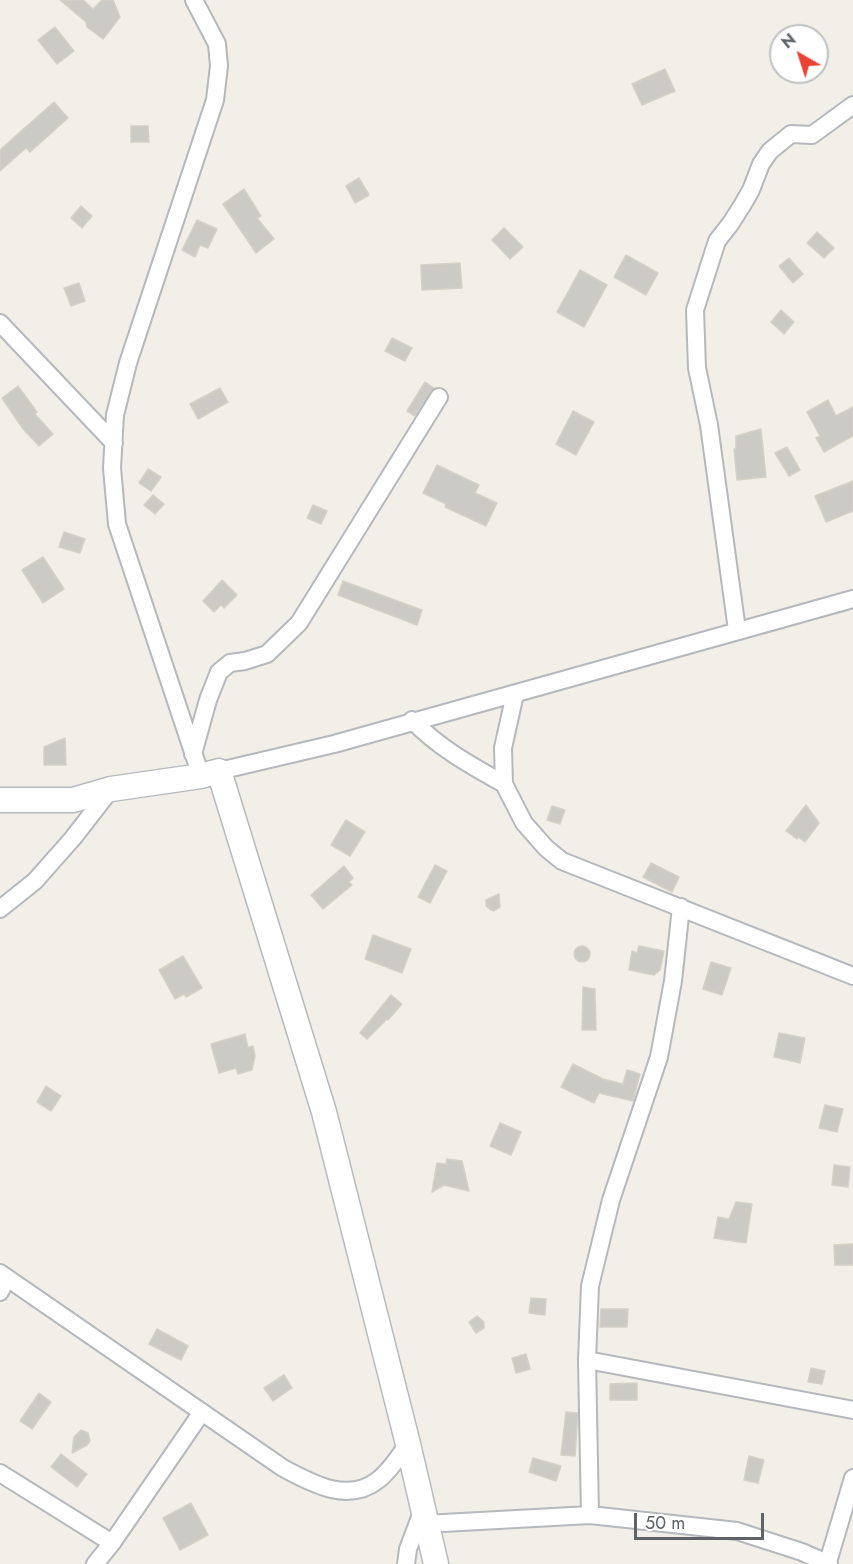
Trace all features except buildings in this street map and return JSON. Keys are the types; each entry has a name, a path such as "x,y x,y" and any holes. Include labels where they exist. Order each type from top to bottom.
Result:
{"street":[{"path":"194,0 217,44 219,66 215,100 128,363 115,415 112,468 117,524 324,1112 408,1444 435,1564"},
{"path":"737,630 709,425 698,368 695,310 717,241 752,190 761,164 770,151 791,134 812,135 853,105"},
{"path":"0,323 114,443"},
{"path":"204,767 208,700 219,672 230,663 267,654 299,623 439,397"},
{"path":"0,800 73,800 204,767 334,744 412,720 515,694 853,599"},
{"path":"515,694 503,748 504,784 524,823 546,848 562,861 853,976"},
{"path":"412,720 431,740 504,784"},
{"path":"0,909 35,881 73,838 111,789"},
{"path":"590,1515 587,1360 590,1286 611,1200 659,1057 673,981 681,907"},
{"path":"2,1281 283,1468 318,1487 346,1491 377,1481 408,1444"},
{"path":"587,1360 853,1410"},
{"path":"95,1564 112,1543 202,1412"},
{"path":"0,1473 112,1543"},
{"path":"424,1518 590,1515 737,1532 829,1563 853,1478"},
{"path":"406,1564 408,1549 424,1518"}]}
